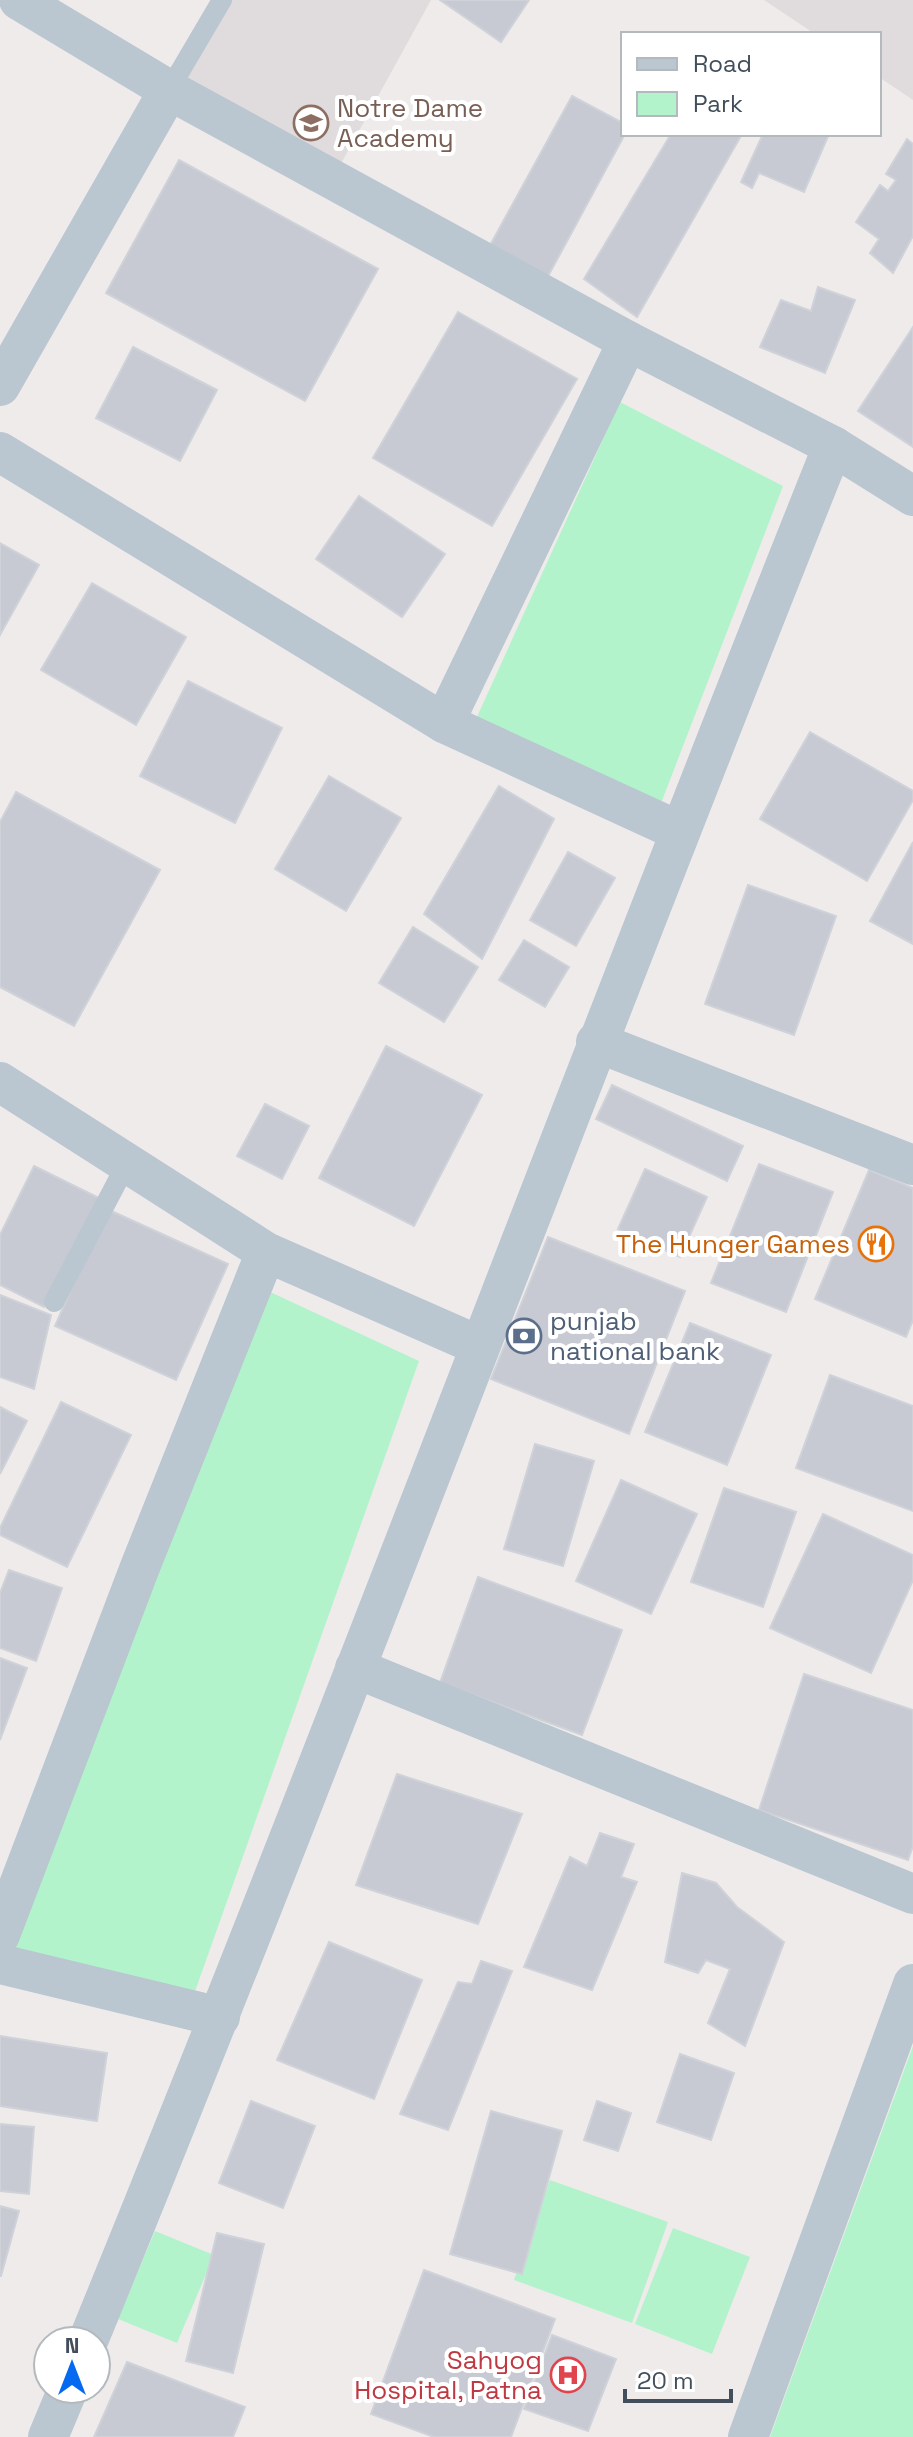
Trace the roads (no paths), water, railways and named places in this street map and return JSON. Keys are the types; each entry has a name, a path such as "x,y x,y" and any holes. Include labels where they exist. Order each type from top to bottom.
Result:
{"street":[{"path":"19,0 169,90 628,341 833,446 913,496"},
{"path":"0,386 169,90"},
{"path":"444,723 628,341"},
{"path":"95,2325 220,2017 596,1042 833,446"},
{"path":"0,452 444,723 679,831"},
{"path":"596,1042 913,1165"},
{"path":"0,1082 266,1252 480,1346"},
{"path":"0,1935 146,1553 266,1252"},
{"path":"355,1668 913,1894"},
{"path":"0,1964 220,2017"},
{"path":"748,2437 913,1984"},
{"path":"48,2437 61,2405"}],"lane":[{"path":"169,90 222,0"},
{"path":"54,1302 127,1163"}],"place":[{"name":"Notre Dame Academy","path":"311,123"},
{"name":"The Hunger Games","path":"876,1244"},
{"name":"punjab national bank","path":"524,1336"},
{"name":"Sahyog Hospital, Patna","path":"568,2375"}]}
